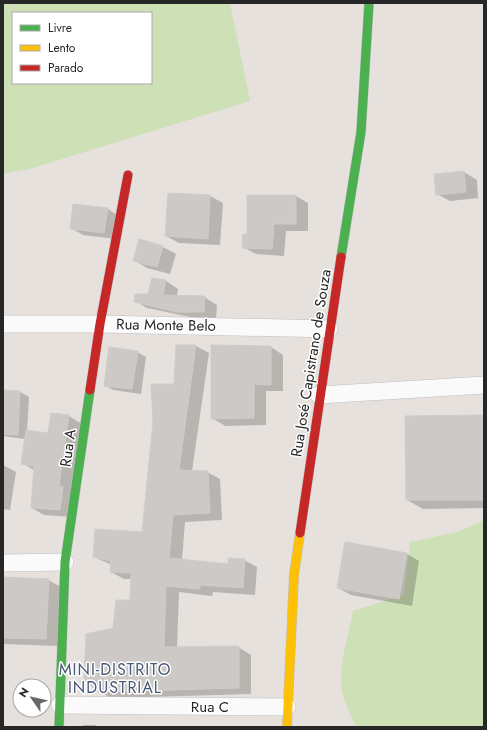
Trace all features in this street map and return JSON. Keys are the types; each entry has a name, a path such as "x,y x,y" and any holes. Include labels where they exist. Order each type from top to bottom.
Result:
{"main road":[{"name":"Rua José Capistrano de Souza","path":"287,727 294,575 329,329 361,132 369,3"},
{"name":"Rua A","path":"59,727 66,562 100,324 128,175"}],"street":[{"name":"Rua Monte Belo","path":"3,324 100,324 329,329"},
{"path":"320,395 484,385"},
{"path":"3,563 66,562"},
{"name":"Rua C","path":"60,705 287,707"}],"green space":[{"path":"3,3 230,3 250,101 33,168 3,174"},
{"path":"484,520 484,727 356,727 343,695 341,686 342,665 353,611 404,595 410,542 458,532"}],"building":[{"path":"464,171 466,192 436,195 434,174"},
{"path":"168,193 210,195 208,239 165,236"},
{"path":"247,195 296,195 296,224 274,224 272,249 242,248 243,234 247,234"},
{"path":"73,204 108,208 104,233 70,229"},
{"path":"139,239 163,246 157,267 133,261"},
{"path":"152,278 166,280 163,295 205,296 204,312 177,312 134,302 135,294 148,294"},
{"path":"176,345 196,345 179,470 208,471 210,513 173,515 169,558 228,564 228,558 245,559 243,588 200,585 200,589 166,586 164,647 239,646 239,688 98,692 84,680 86,634 113,628 116,600 130,600 131,573 110,572 111,561 93,557 95,529 142,532 153,422 151,384 174,384"},
{"path":"211,345 271,346 271,385 254,384 254,418 211,419"},
{"path":"109,347 138,351 132,389 104,386"},
{"path":"3,390 20,391 18,435 3,434"},
{"path":"51,413 69,415 59,486 63,487 60,510 31,508 34,466 21,464 26,430 48,433"},
{"path":"484,415 484,500 406,500 405,416"},
{"path":"345,542 407,553 399,599 337,588"},
{"path":"3,577 49,579 46,639 3,638"}],"traffic: fast":[{"path":"341,257 361,132 369,3"},
{"path":"59,727 65,562 90,390"}],"traffic: slow":[{"path":"287,727 294,575 300,533"}],"traffic: jam":[{"path":"90,390 100,324 128,175"},
{"path":"300,533 341,257"}],"district":[{"name":"MINI-DISTRITO INDUSTRIAL","path":"115,678"}]}
